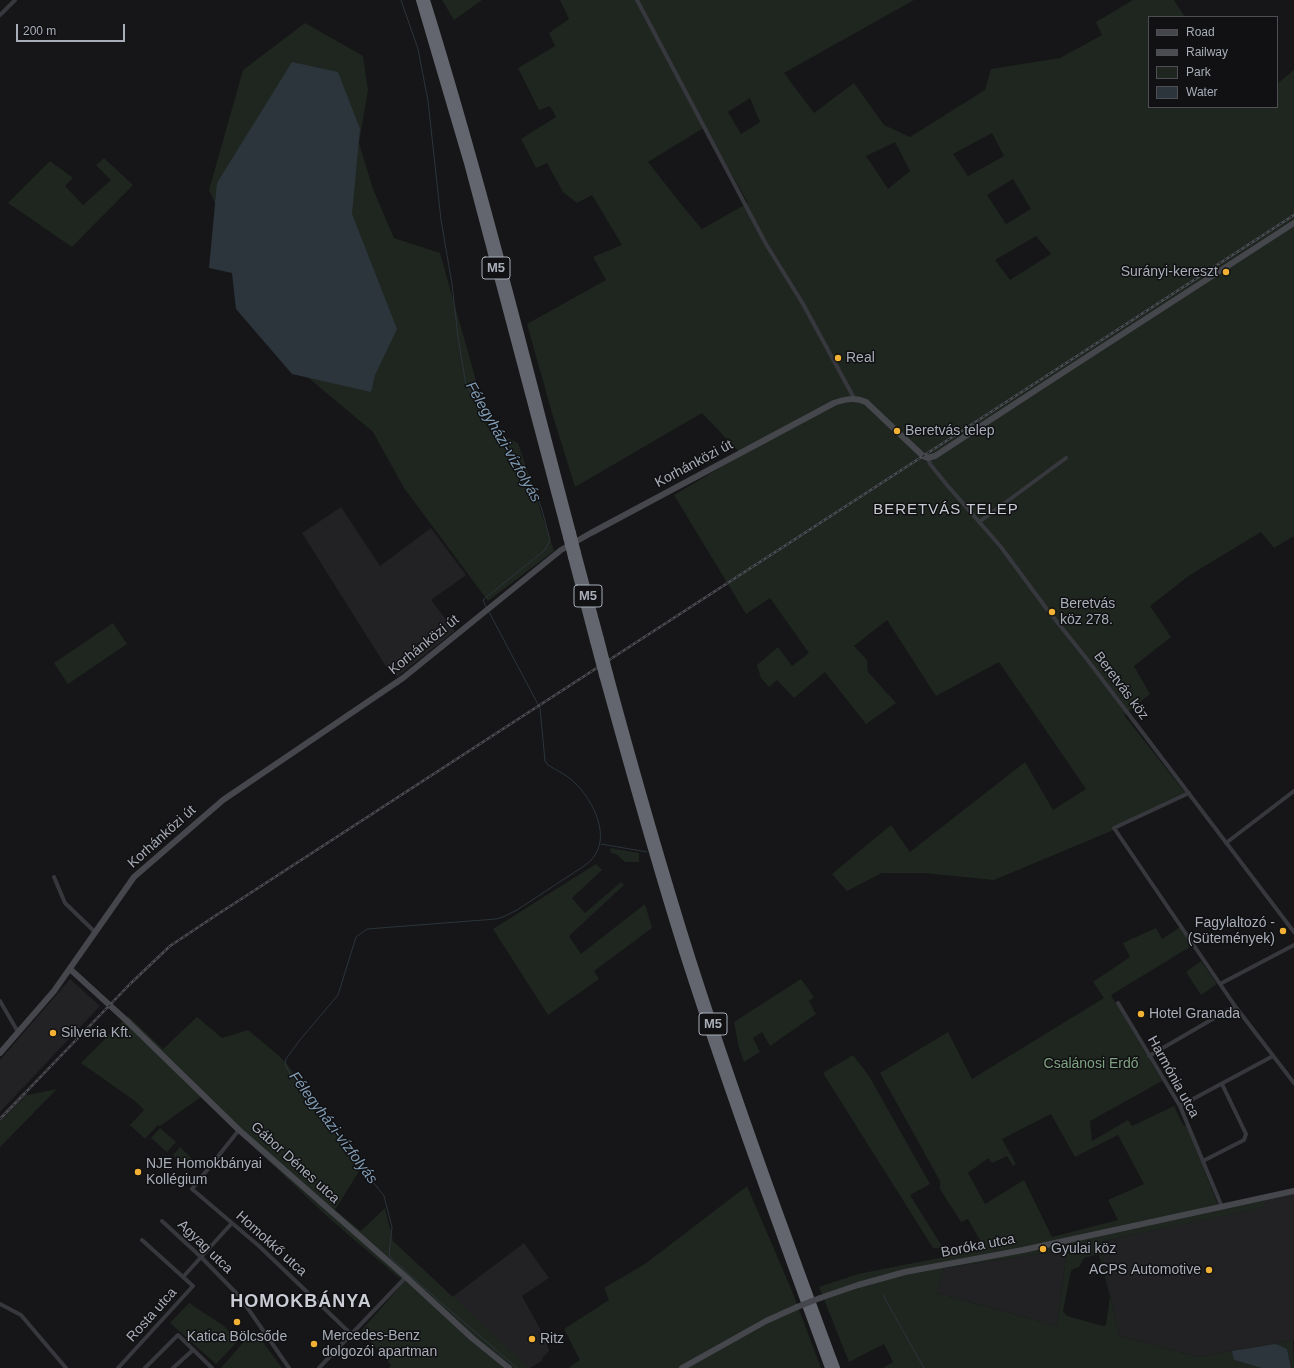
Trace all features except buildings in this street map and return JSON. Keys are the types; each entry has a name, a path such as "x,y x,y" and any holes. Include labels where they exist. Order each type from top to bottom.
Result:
{"highway":[{"name":"M5","path":"420,0 470,171 569,535"},
{"name":"M5","path":"426,0 486,206 574,555 655,861 693,983 759,1176 830,1368"},
{"name":"M5","path":"606,675 694,967 765,1174 836,1368"}],"street":[{"path":"0,15 15,0"},
{"path":"638,0 766,244 803,304 854,398 862,400 870,405 924,456 928,458 935,456 1072,366 1294,224"},
{"name":"Korhánközi út","path":"0,1053 54,991 134,877 218,804 403,678 553,556 578,540 834,403 844,399 854,398"},
{"name":"Beretvás köz","path":"928,458 930,464 1001,547 1294,932"},
{"path":"979,522 1066,458"},
{"path":"1226,843 1294,791"},
{"path":"1189,793 1114,828 1235,1006 1294,1083"},
{"path":"54,877 65,903 96,933"},
{"path":"1220,984 1294,945"},
{"name":"Gábor Dénes utca","path":"70,969 127,1021 239,1130 406,1277 472,1338 508,1368"},
{"path":"0,1001 18,1032"},
{"name":"Harmónia utca","path":"1118,1003 1180,1106 1222,1207"},
{"path":"1149,1056 1235,1006"},
{"path":"1180,1106 1273,1056"},
{"path":"1203,1161 1244,1140 1246,1137 1246,1134 1222,1084"},
{"name":"Homokkő utca","path":"239,1130 192,1188 259,1246 351,1334"},
{"name":"Boróka utca","path":"682,1368 766,1321 820,1298 858,1285 905,1272 1023,1250 1294,1191"},
{"name":"Agyag utca","path":"162,1221 201,1257 240,1297 289,1368"},
{"name":"Rosta utca","path":"118,1368 193,1286 183,1277 232,1223"},
{"path":"142,1240 183,1277"},
{"path":"319,1368 406,1277"},
{"path":"0,1304 21,1315 66,1368"},
{"path":"145,1368 178,1336 212,1368"},
{"path":"173,1368 193,1350"}],"shaded area":[{"path":"341,507 380,566 431,528 466,575 431,600 455,631 397,677 385,665 302,533"},
{"path":"70,979 100,1006 0,1112 0,1060"},
{"path":"23,1092 28,1095 0,1123 0,1116"},
{"path":"1294,1189 1294,1342 1293,1340 1199,1357 1119,1336 1099,1242 1264,1207 1263,1196"},
{"path":"524,1243 549,1278 522,1296 546,1340 549,1351 542,1358 543,1360 530,1368 524,1368 447,1301"},
{"path":"1067,1250 1057,1326 937,1293 944,1268"}],"green space":[{"path":"442,0 482,0 454,20"},
{"path":"560,0 914,0 784,73 814,113 854,83 884,125 910,137 985,90 991,69 1060,58 1102,35 1096,22 1133,0 1174,0 1184,16 1148,16 1148,108 1278,108 1278,83 1294,70 1294,536 1274,548 1261,532 1190,575 1150,606 1171,637 1134,666 1150,694 1124,715 1187,795 1116,829 994,880 924,873 882,873 847,891 832,874 891,825 910,852 1025,762 1053,810 1086,789 999,662 936,696 887,620 854,646 867,660 868,672 896,703 866,724 825,672 794,698 777,680 769,687 761,678 757,665 778,647 792,666 809,653 770,598 746,614 674,495 742,455 702,413 575,487 527,324 606,280 593,257 622,245 592,195 577,203 563,192 547,163 536,168 521,139 556,117 550,106 539,110 518,68 555,46 549,33 569,19","holes":["750,98 760,122 741,134 728,112","705,127 748,203 702,229 648,162","992,133 1004,156 968,176 953,154","895,142 910,171 888,189 866,156","1013,179 1031,209 1006,224 987,195","1036,236 1051,254 1010,280 995,260"]},
{"path":"305,23 363,56 368,90 359,143 373,189 394,238 440,253 490,430 518,443 554,551 488,601 404,488 373,432 286,359 209,190 243,70"},
{"path":"104,158 133,185 72,247 8,203 50,161 73,178 65,186 83,205 111,180 96,165"},
{"path":"113,623 127,644 68,684 54,663"},
{"path":"610,848 639,853 639,862 625,862 616,854 611,853"},
{"path":"596,864 602,870 572,898 585,913 621,882 624,885 569,936 581,954 645,904 652,928 594,971 599,979 548,1015 493,929"},
{"name":"Csalánosi Erdő","path":"1180,927 1193,945 1111,995 1162,1081 1090,1121 1092,1141 1128,1120 1132,1126 1174,1106 1183,1125 1187,1126 1218,1205 1263,1196 1265,1207 1099,1242 1119,1336 1199,1357 1293,1340 1294,1368 1291,1368 1287,1349 1275,1344 1234,1360 1261,1368 883,1368 893,1362 884,1344 849,1362 819,1287 858,1274 985,1249 968,1219 961,1222 940,1189 940,1181 880,1073 948,1032 972,1079 1104,998 1093,982 1130,957 1123,943 1156,928 1162,939","holes":["1051,1114 1075,1157 1118,1135 1144,1184 1108,1200 1118,1220 1052,1237 1024,1180 985,1204 968,1173 988,1158 992,1163 1007,1156 1013,1166 1016,1164 1002,1139","1067,1250 1057,1326 937,1293 944,1268","1099,1254 1110,1297 1106,1325 1103,1326 1067,1316 1063,1311 1071,1271 1079,1267 1084,1258"]},
{"path":"1201,961 1217,984 1201,995 1186,972"},
{"path":"801,979 814,997 809,1001 816,1014 770,1046 762,1032 753,1038 760,1052 744,1062 739,1048 734,1022"},
{"path":"128,1016 163,1049 197,1017 222,1038 248,1030 277,1054 287,1064 361,1168 335,1210 361,1231 385,1208 393,1241 529,1368 389,1368 391,1365 361,1331 404,1282 330,1219 201,1097 160,1126 158,1125 145,1139 130,1125 144,1110 135,1101 81,1063"},
{"path":"853,1055 869,1076 930,1184 910,1195 943,1248 933,1248 823,1073"},
{"path":"57,1089 0,1147 0,1123 28,1095"},
{"path":"160,1128 176,1142 167,1152 151,1138"},
{"path":"180,1147 193,1160 185,1167 173,1155"},
{"path":"747,1186 792,1291 821,1368 568,1368 580,1360 564,1329 609,1300 604,1288 645,1264"},
{"path":"189,1303 224,1326 238,1341 216,1364 170,1323"},
{"path":"254,1330 282,1368 221,1368"}],"water":[{"path":"292,62 338,72 360,129 352,214 397,329 375,375 371,392 292,374 236,309 232,273 209,268 217,183"},
{"path":"1275,1344 1287,1349 1291,1368 1261,1368 1234,1360 1232,1351"}],"waterway":[{"name":"Félegyházi-vízfolyás","path":"401,0 418,49 428,101 441,220 452,284 458,337 466,385 537,496 550,540 545,550 483,600 486,607"},
{"name":"Félegyházi-vízfolyás","path":"489,612 540,708 545,761 548,765 571,779 587,797 599,826 599,846 594,857 584,866 517,910 503,917 496,919 367,929 356,937 338,995 299,1041 286,1059 285,1064 290,1074 384,1196 392,1227 390,1257 517,1368"},
{"path":"601,844 647,852"},
{"path":"883,1295 924,1368"}],"railway":[{"path":"0,1119 130,984 170,946 1294,215"}],"place":[{"name":"Surányi-kereszt","path":"1226,272"},
{"name":"Real","path":"838,358"},
{"name":"Beretvás telep","path":"897,431"},
{"name":"Beretvás köz 278.","path":"1052,612"},
{"name":"Fagylaltozó - (Sütemények)","path":"1283,931"},
{"name":"Hotel Granada","path":"1141,1014"},
{"name":"Silveria Kft.","path":"53,1033"},
{"name":"NJE Homokbányai Kollégium","path":"138,1172"},
{"name":"Gyulai köz","path":"1043,1249"},
{"name":"ACPS Automotive","path":"1209,1270"},
{"name":"Katica Bölcsőde","path":"237,1322"},
{"name":"Ritz","path":"532,1339"},
{"name":"Mercedes-Benz dolgozói apartman","path":"314,1344"}],"district":[{"name":"BERETVÁS TELEP","path":"946,510"},
{"name":"HOMOKBÁNYA","path":"301,1302"}]}
